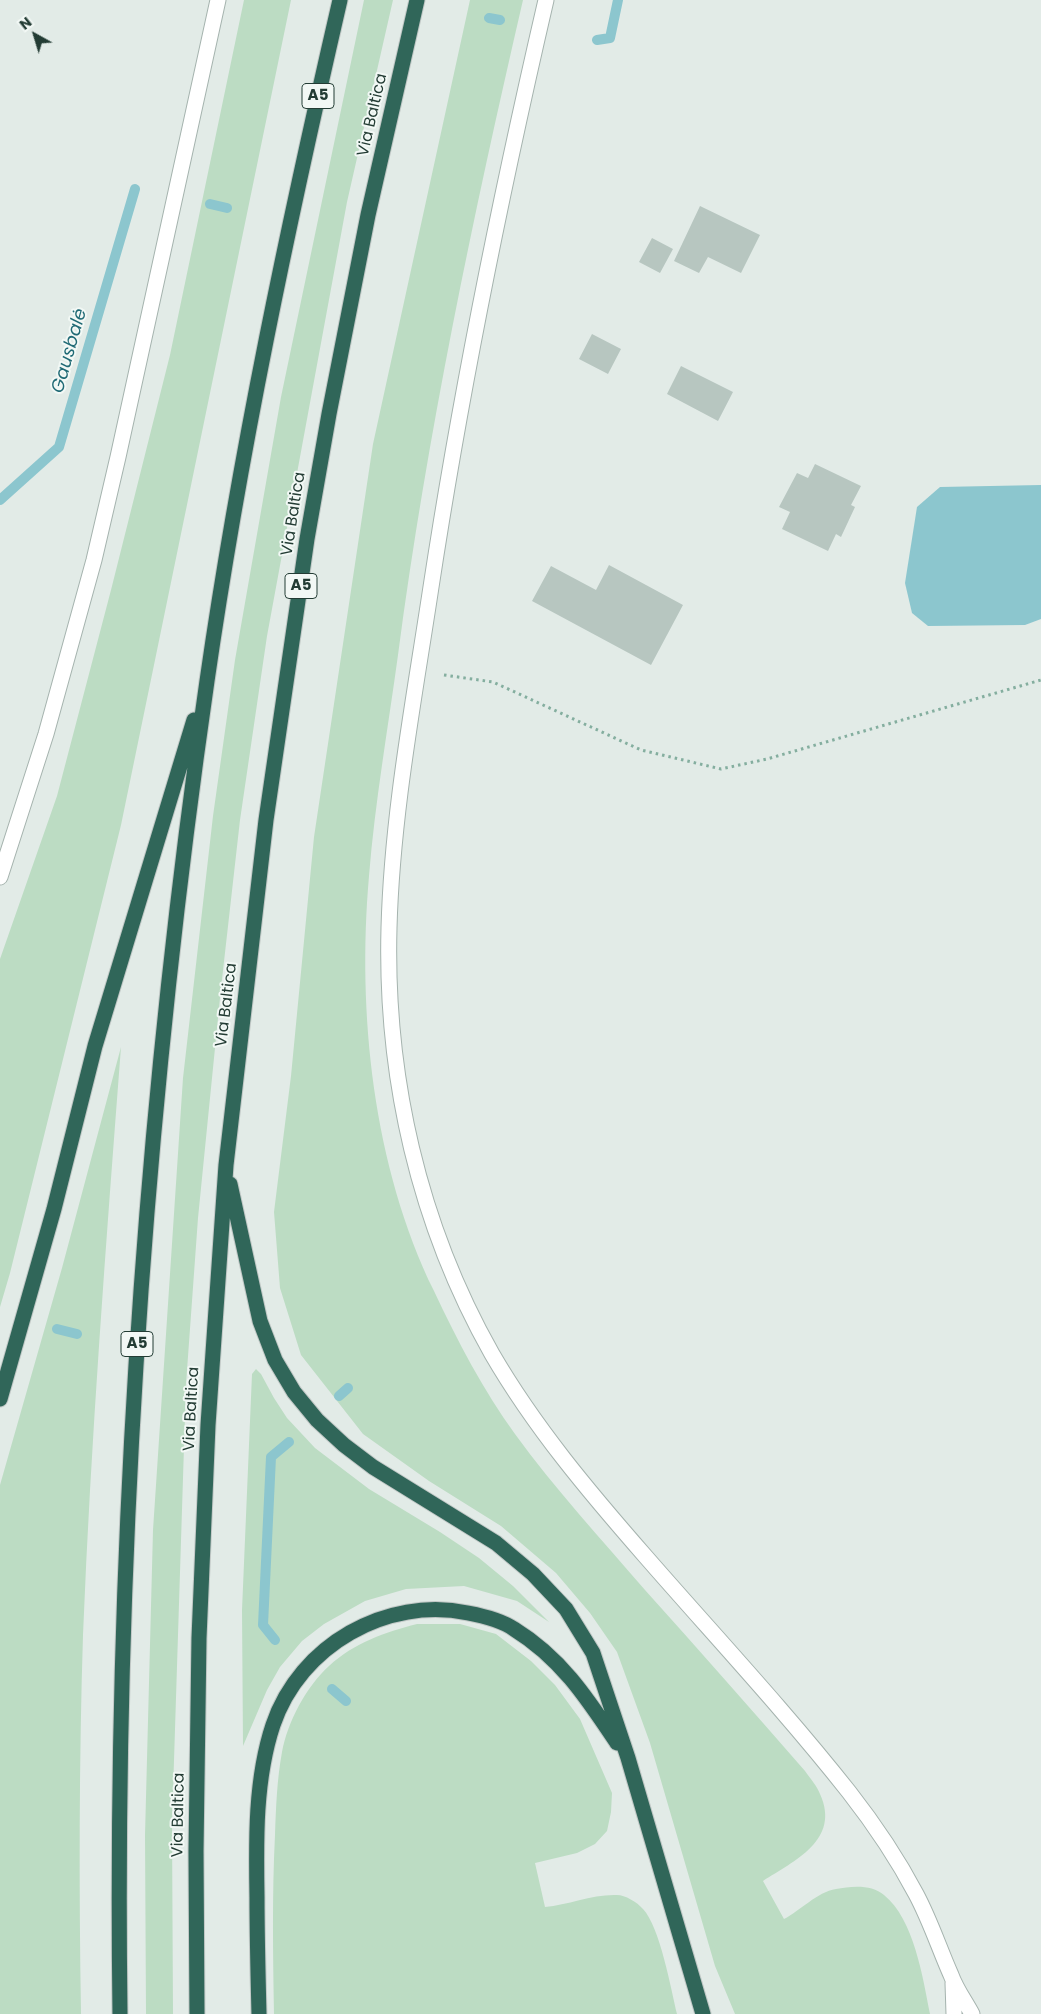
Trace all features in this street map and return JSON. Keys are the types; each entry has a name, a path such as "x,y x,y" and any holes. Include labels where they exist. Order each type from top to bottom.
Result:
{"highway":[{"name":"A5","path":"120,2014 120,1814 123,1623 131,1432 141,1272 158,1072 180,881 208,677 247,440 296,192 340,0"},
{"name":"Via Baltica","path":"196,2014 199,1638 208,1425 226,1165 266,820 308,539 329,414 368,215 415,6"},
{"path":"0,1399 54,1209 95,1046 208,677"},
{"path":"226,1165 260,1321 275,1360 294,1392 317,1420 344,1445 373,1466 496,1543 533,1574 566,1609 593,1653 628,1758 704,2013"},
{"path":"259,2014 257,1824 260,1782 266,1753 273,1724 286,1696 303,1672 323,1651 346,1634 373,1620 400,1612 428,1609 458,1611 486,1616 512,1627 536,1643 564,1668 628,1758"}],"street":[{"path":"0,877 46,734 94,560 218,0"},
{"path":"546,0 497,222 451,460 418,671 398,819 389,924 390,1004 394,1051 406,1123 426,1202 440,1241 459,1287 493,1354 542,1430 615,1521 806,1740 877,1830 916,1894 936,1937 953,1982 972,2014"},
{"path":"953,1982 954,2014"}],"path":[{"path":"418,671 493,682 640,750 721,769 767,759 1041,680"}],"green space":[{"path":"244,0 291,0 121,825 0,1307 0,959 57,796 111,590 170,355"},
{"path":"364,0 393,0 347,202 267,636 240,820 221,988 198,1218 186,1384 172,1823 173,2014 146,2014 145,1835 153,1530 183,1078 213,816 235,660 281,397"},
{"path":"470,0 523,0 486,163 437,408 410,573 375,821 366,928 366,981 368,1035 383,1141 396,1193 413,1243 452,1328 503,1417 562,1494 805,1771 819,1791 825,1810 824,1824 819,1836 800,1857 763,1881 784,1919 829,1891 848,1887 867,1887 879,1891 894,1906 910,1934 916,1950 930,2014 735,2014 715,1966 650,1743 617,1652 590,1613 556,1573 501,1526 429,1481 363,1434 301,1355 280,1288 274,1212 291,1076 314,837 373,444"},
{"path":"121,1047 104,1267 86,1561 81,1730 81,2014 0,2014 0,1485 62,1268"},
{"path":"256,1369 261,1374 287,1418 315,1448 369,1489 479,1558 513,1586 549,1622 517,1601 464,1586 406,1589 365,1601 324,1624 302,1641 280,1667 267,1690 243,1746 242,1610 252,1374"},
{"path":"417,1624 460,1624 496,1634 531,1661 555,1685 580,1719 612,1793 611,1812 607,1831 595,1844 577,1853 535,1863 545,1907 608,1895 624,1896 638,1904 655,1929 677,2014 274,2014 273,1902 276,1804 280,1762 293,1717 313,1684 339,1658 370,1639"}],"water":[{"path":"1041,485 1041,619 1025,625 928,626 912,613 905,583 917,507 940,487"}],"building":[{"path":"700,206 760,235 741,273 708,257 699,273 674,261"},
{"path":"652,238 673,249 660,273 639,262"},
{"path":"592,334 621,349 608,374 579,359"},
{"path":"681,366 733,392 718,421 667,394"},
{"path":"815,464 861,486 851,505 855,507 841,537 836,534 828,551 782,529 790,512 779,507 797,473 808,478"},
{"path":"609,565 683,605 651,665 532,601 551,566 596,590"}],"waterway":[{"name":"Gausbalė","path":"597,40 610,38 618,0"},
{"name":"Gausbalė","path":"489,18 500,20"},
{"name":"Gausbalė","path":"0,500 59,447 135,189"},
{"name":"Gausbalė","path":"210,204 227,208"},
{"path":"57,1329 77,1334"},
{"path":"339,1396 348,1388"},
{"path":"275,1640 263,1625 271,1457 289,1442"},
{"path":"332,1689 346,1701"}]}
